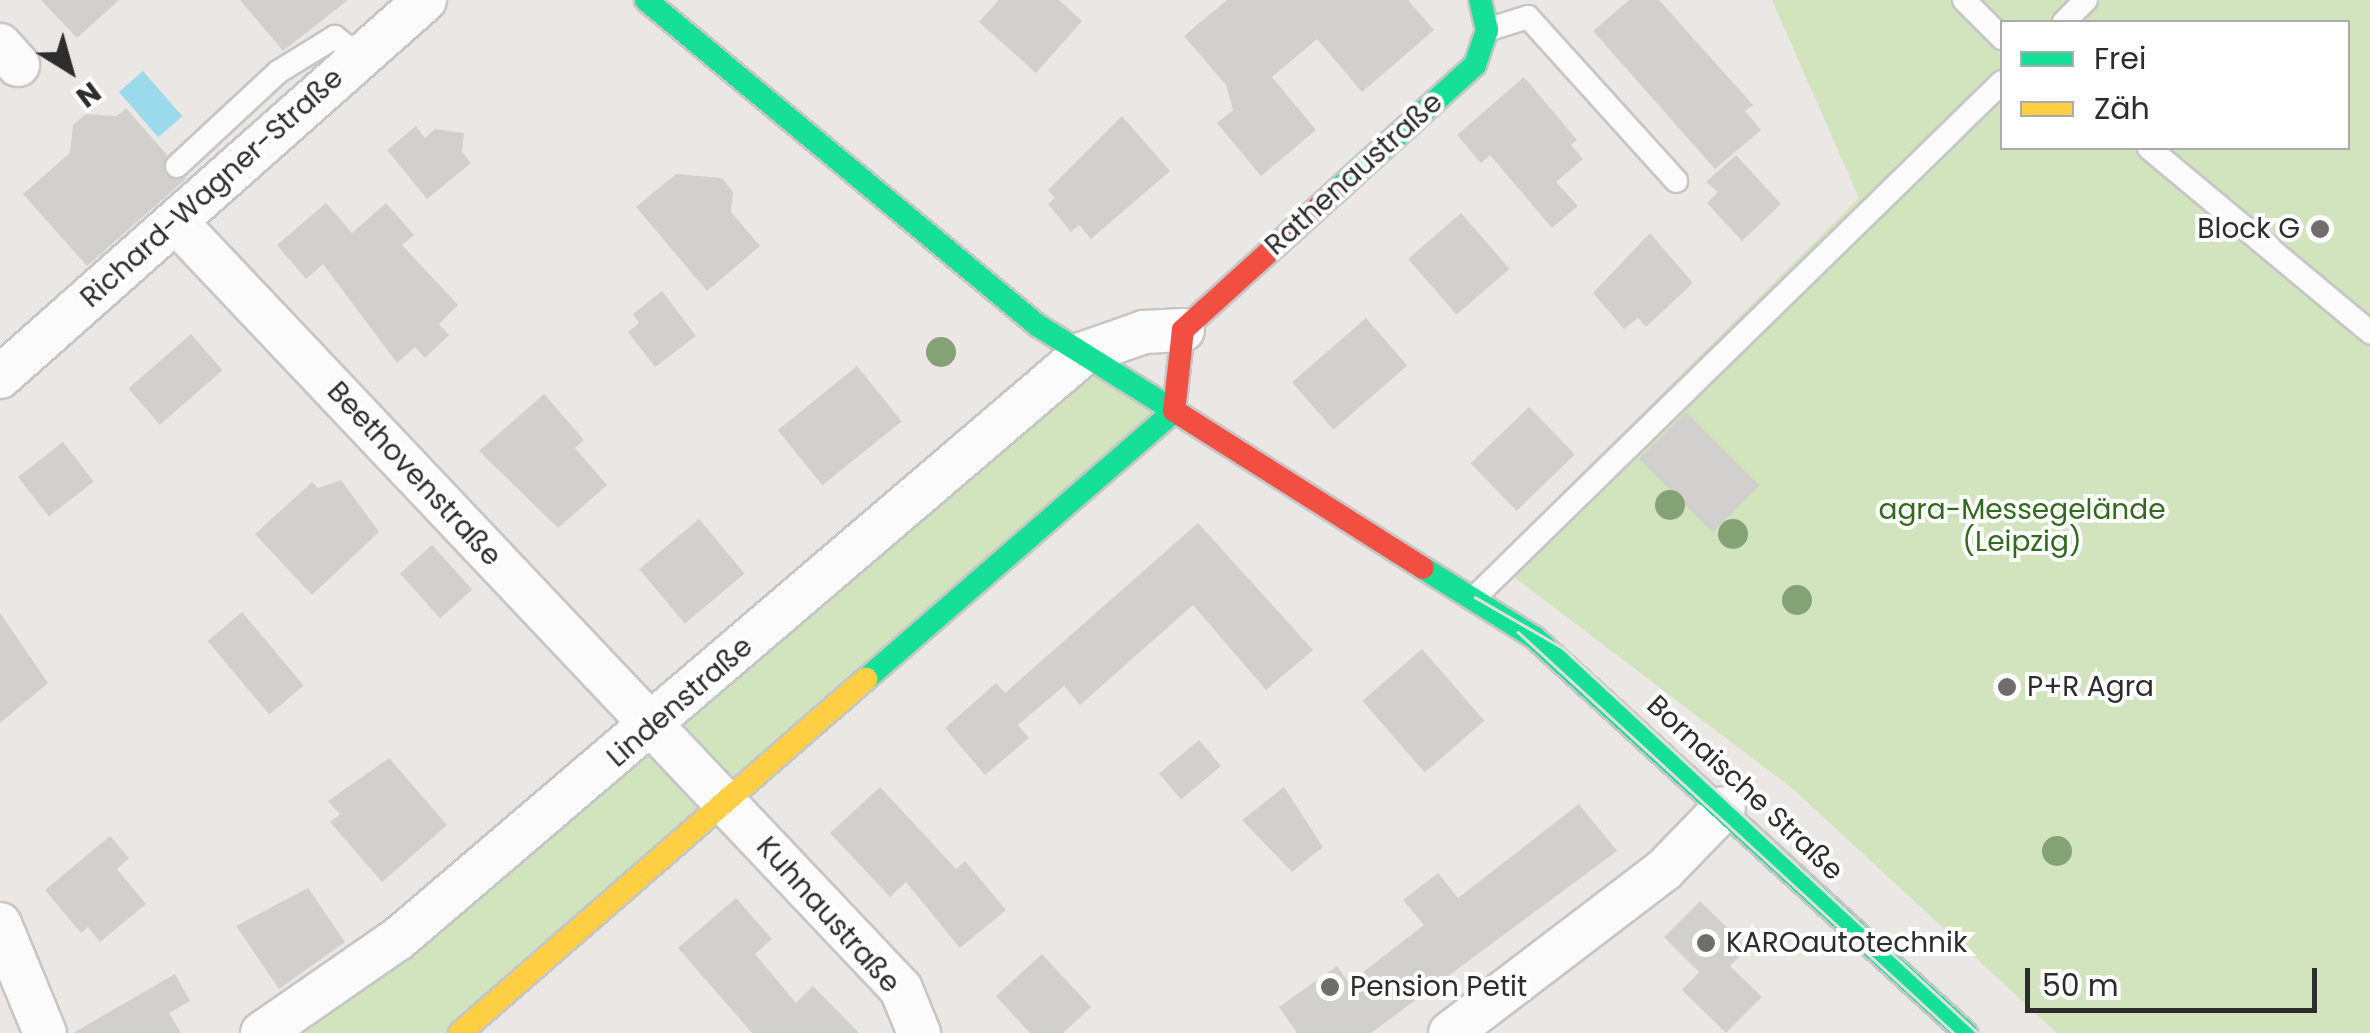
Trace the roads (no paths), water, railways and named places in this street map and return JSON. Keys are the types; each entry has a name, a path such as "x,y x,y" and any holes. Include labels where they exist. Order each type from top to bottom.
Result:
{"main road":[{"name":"Bornaische Straße","path":"646,0 912,225 1084,353 1476,598 1556,655 1966,1033"},
{"path":"1480,0 1487,30"},
{"name":"Rathenaustraße","path":"1182,330 1475,66 1487,30"},
{"path":"460,1033 1174,411 1182,330"}],"street":[{"name":"Richard-Wagner-Straße","path":"0,376 425,0"},
{"name":"Beethovenstraße","path":"176,222 727,804"},
{"path":"1084,353 1144,332 1182,330"},
{"name":"Lindenstraße","path":"262,1033 398,940 653,726 1084,353"},
{"name":"Kuhnaustraße","path":"727,804 901,989 919,1033"},
{"path":"1450,1033 1664,870 1724,808"},
{"path":"0,924 46,1033"}],"lane":[{"path":"1964,0 2000,36"},
{"path":"2066,20 2086,0"},
{"path":"1487,30 1528,17 1676,181"},
{"path":"177,166 278,72 335,37 360,57"},
{"path":"1476,598 2000,84"},
{"path":"2151,150 2370,332"}],"water":[{"path":"143,71 182,116 158,137 119,92"}],"tram line":[{"path":"1475,597 1563,648 1978,1033"},
{"path":"1518,632 1954,1033"}],"place":[{"name":"Block G","path":"2320,229"},
{"name":"P+R Agra","path":"2007,687"},
{"name":"KAROautotechnik","path":"1706,943"},
{"name":"Pension Petit","path":"1330,987"}],"park label":[{"name":"agra-Messegelände (Leipzig)","path":"2022,526"}]}
